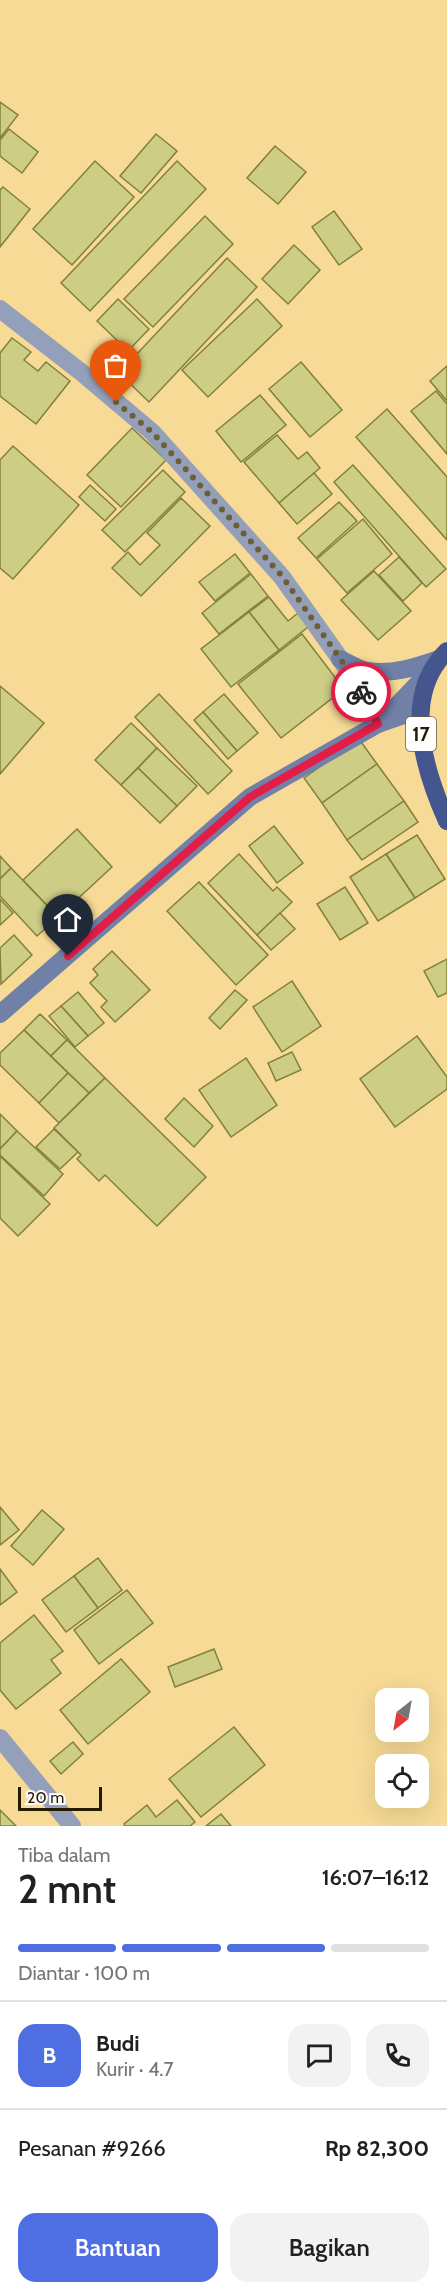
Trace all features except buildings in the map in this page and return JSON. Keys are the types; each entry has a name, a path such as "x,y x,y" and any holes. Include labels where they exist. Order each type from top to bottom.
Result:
{"highway":[{"name":"17","path":"441,658 425,686 421,732 425,762 447,821"}],"main road":[{"path":"340,659 366,671 390,672 412,668 441,658"},
{"path":"378,724 398,706 441,658"},
{"path":"0,1014 250,797 378,724 422,709"}],"street":[{"path":"0,309 81,372 152,432 282,576 353,677 378,724"},
{"path":"0,1738 72,1826"}],"way so far":[{"path":"116,402 152,432 282,576 353,677 361,692"}],"route":[{"path":"68,956 250,797 378,724 361,692"}]}
